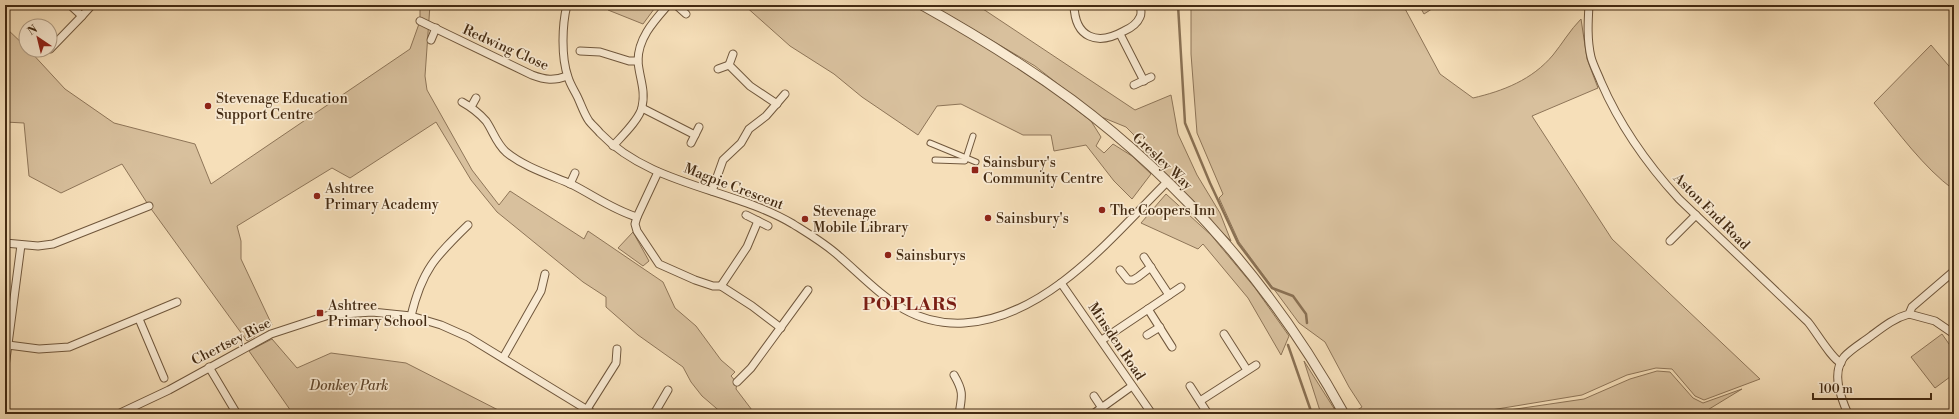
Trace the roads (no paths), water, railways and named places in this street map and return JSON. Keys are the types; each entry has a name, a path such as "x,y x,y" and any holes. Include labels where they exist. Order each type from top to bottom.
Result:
{"street":[{"path":"70,5 82,16"},
{"path":"58,41 92,5"},
{"name":"Magpie Crescent","path":"567,5 563,40 567,76 589,122 613,146 633,160 658,172 764,210 791,223 834,252 891,302 906,311 926,319 942,323 955,323 992,318 1032,301 1061,283 1107,243 1167,182"},
{"path":"613,146 630,127 642,108 644,87 638,61 642,40 652,23 668,5"},
{"path":"676,5 686,14"},
{"name":"Gresley Way","path":"922,5 980,38 1043,79 1106,127 1167,182 1228,246 1258,284 1314,364 1344,414"},
{"path":"1074,5 1075,20 1086,34 1099,39 1109,38 1120,34 1138,21 1141,13 1140,5"},
{"name":"Aston End Road","path":"1589,5 1588,31 1591,58 1610,102 1632,141 1656,173 1696,215 1808,322 1835,359 1841,363"},
{"name":"Redwing Close","path":"420,21 532,75 546,80 558,80 567,76"},
{"path":"431,40 436,28"},
{"path":"1120,34 1144,81"},
{"path":"580,51 600,52 629,61 638,61"},
{"path":"729,65 733,54"},
{"path":"718,69 729,65"},
{"path":"729,65 744,81 777,104"},
{"path":"1134,86 1151,77"},
{"path":"712,191 723,160 737,147 749,129 766,116 785,94"},
{"path":"471,107 476,98"},
{"path":"462,102 471,107 486,122 496,140 508,154 550,177 570,184 618,210 637,217"},
{"path":"642,108 695,135"},
{"path":"691,143 699,127"},
{"path":"935,160 965,161 973,136"},
{"path":"930,143 976,162"},
{"path":"658,172 635,224 637,231 659,264 676,273 695,280 713,286 721,286 752,306 781,328"},
{"path":"570,184 575,173"},
{"path":"5,243 38,246 53,244 149,206"},
{"path":"746,215 768,226"},
{"path":"1670,242 1696,215"},
{"path":"721,286 747,247 758,221"},
{"path":"411,316 419,285 428,268 468,225"},
{"path":"5,367 8,345 8,329 21,245"},
{"path":"1144,256 1169,295"},
{"path":"1120,270 1128,280 1133,280 1151,267"},
{"path":"1909,314 1912,307 1954,271"},
{"path":"503,358 541,291 545,274"},
{"name":"Minsden Road","path":"1061,283 1152,414"},
{"path":"1102,340 1181,286"},
{"path":"737,382 751,368 808,290"},
{"path":"8,345 39,349 69,347 177,302"},
{"path":"1148,309 1172,347"},
{"name":"Chertsey Rise","path":"118,414 149,400 274,332 330,315 372,312 411,316 455,331 503,358 594,414"},
{"path":"1848,414 1839,385 1841,363 1845,356 1857,346 1894,320 1909,314 1935,321 1954,334"},
{"path":"138,319 164,378"},
{"path":"1147,335 1160,327"},
{"path":"1224,334 1248,370"},
{"path":"587,410 616,362 617,349"},
{"path":"1200,401 1256,365"},
{"path":"209,367 237,414"},
{"path":"954,376 961,388 963,396 959,414"},
{"path":"1093,414 1132,386"},
{"path":"1190,386 1208,414"},
{"path":"654,414 668,390"},
{"path":"1094,396 1102,408"}],"waterway":[{"path":"1178,5 1185,123 1210,183 1238,243 1272,288 1293,296 1306,314 1307,323"},
{"path":"1288,345 1312,414"}],"place":[{"name":"Stevenage Education Support Centre","path":"208,106"},
{"name":"Sainsbury's Community Centre","path":"975,170"},
{"name":"Ashtree Primary Academy","path":"317,196"},
{"name":"The Coopers Inn","path":"1102,210"},
{"name":"Sainsbury's","path":"988,218"},
{"name":"Stevenage Mobile Library","path":"805,219"},
{"name":"Sainsburys","path":"888,255"},
{"name":"Ashtree Primary School","path":"320,313"}],"district":[{"name":"POPLARS","path":"910,304"}],"park label":[{"name":"Donkey Park","path":"349,385"}]}
